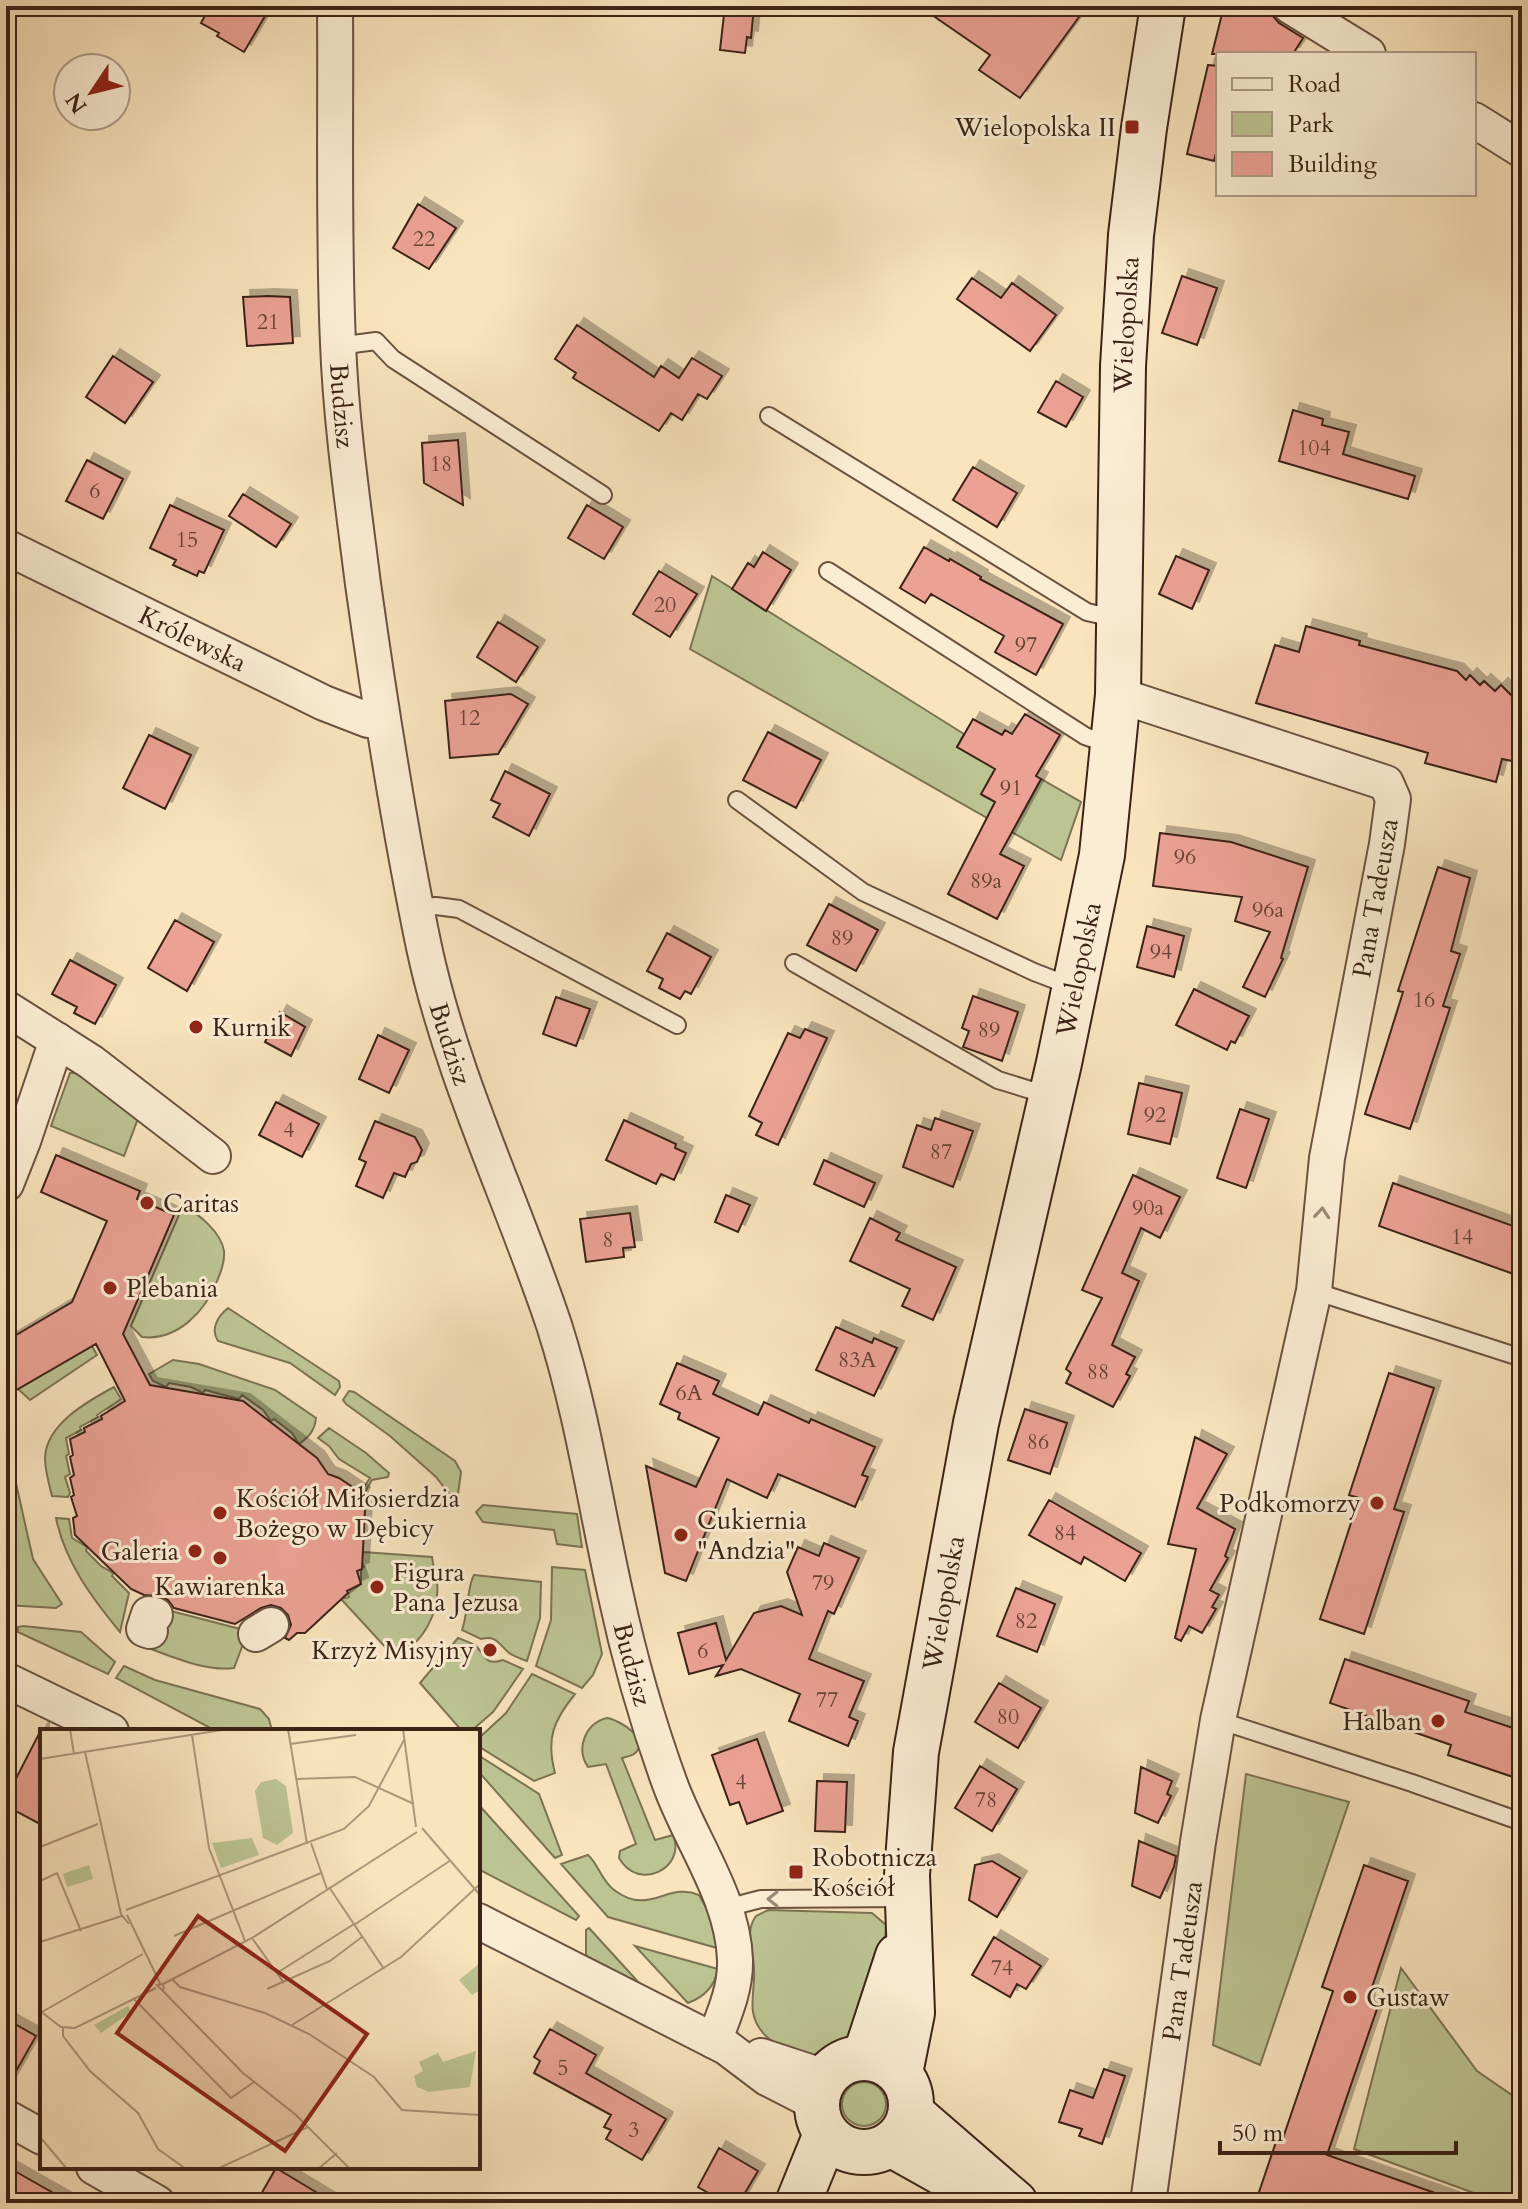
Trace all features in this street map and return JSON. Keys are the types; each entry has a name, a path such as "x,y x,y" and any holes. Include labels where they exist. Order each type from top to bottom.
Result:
{"street":[{"name":"Budzisz","path":"335,6 338,346 353,505 381,718 417,908 444,1025 535,1271 568,1370 622,1623 652,1734 686,1824 726,1908 732,1930 736,1964 720,2044"},
{"name":"Wielopolska","path":"862,2107 912,2013 907,1910 916,1752 976,1423 1052,1096 1102,855 1118,695 1123,366 1131,235 1163,6"},
{"path":"1290,6 1365,52"},
{"path":"1476,121 1522,150"},
{"name":"Królewska","path":"6,547 324,703 360,718 381,718"},
{"name":"Pana Tadeusza","path":"1118,695 1386,783 1393,799 1327,1158 1314,1291 1218,1720 1148,2203"},
{"path":"6,1008 102,1070 213,1156"},
{"path":"18,1158 57,1040"},
{"path":"6,1680 107,1729"},
{"path":"480,1922 720,2044 775,2060 862,2107 1015,2203"},
{"path":"798,2203 862,2107"},
{"path":"823,2203 862,2107"},
{"path":"862,2107 940,2173 999,2203"},
{"path":"6,2117 40,2136"},
{"path":"98,2169 157,2203"}],"lane":[{"path":"338,346 376,341 393,359 603,495"},
{"path":"769,416 1087,612 1120,619"},
{"path":"828,571 1085,736 1114,747"},
{"path":"737,800 863,892 1034,972 1075,987"},
{"path":"417,908 436,906 459,909 677,1025"},
{"path":"794,963 998,1080 1052,1096"},
{"path":"1314,1291 1522,1358"},
{"path":"1218,1720 1522,1822"},
{"path":"726,1908 761,1899 907,1910"}],"green space":[{"path":"712,576 964,734 957,747 981,761 989,748 1002,756 982,795 1021,816 1041,779 1081,802 1061,860 690,649"},
{"path":"70,1073 85,1073 140,1113 124,1156 51,1126"},
{"path":"183,1206 202,1219 219,1237 224,1251 221,1270 212,1292 188,1322 167,1334 142,1337 131,1326"},
{"path":"228,1308 339,1381 340,1387 335,1395 290,1363 218,1341 216,1323"},
{"path":"92,1346 97,1355 30,1400 18,1389"},
{"path":"173,1360 199,1364 275,1390 316,1418 313,1430 299,1444 292,1433 274,1419 271,1421 263,1410 242,1395 239,1399 169,1383 166,1387 153,1381 149,1374"},
{"path":"114,1387 121,1399 66,1438 70,1474 65,1477 70,1493 68,1497 52,1496 45,1458 53,1435 70,1415"},
{"path":"349,1391 455,1461 461,1472 458,1494 450,1495 436,1477 390,1436 346,1404 343,1400"},
{"path":"329,1428 366,1453 389,1473 388,1477 372,1480 365,1492 362,1490 370,1478 339,1459 318,1438"},
{"path":"13,1470 33,1559 62,1604 56,1608 6,1605 6,1482"},
{"path":"483,1505 577,1514 582,1547 557,1544 554,1530 483,1522 476,1512"},
{"path":"56,1518 69,1519 72,1538 87,1547 86,1551 113,1573 112,1576 129,1593 120,1632 90,1593 73,1564"},
{"path":"363,1552 432,1557 437,1582 433,1615 414,1643 395,1653 387,1649 341,1599 349,1597 348,1594 361,1584 361,1569 364,1567 360,1559"},
{"path":"552,1567 585,1570 602,1654 593,1675 582,1688 536,1666 551,1620"},
{"path":"474,1575 541,1582 540,1618 527,1661 510,1653 494,1639 481,1639 462,1630"},
{"path":"144,1604 248,1631 234,1668 196,1664 134,1643"},
{"path":"18,1627 81,1632 115,1662 108,1674 18,1632"},
{"path":"458,1638 475,1646 489,1661 503,1660 523,1669 493,1712 473,1729 460,1729 420,1683"},
{"path":"124,1666 155,1680 260,1709 269,1719 272,1729 212,1729 116,1678"},
{"path":"532,1674 575,1694 553,1731 551,1750 555,1773 534,1781 480,1747 480,1737 506,1713"},
{"path":"607,1718 619,1722 637,1737 639,1749 622,1758 655,1840 673,1835 676,1847 673,1857 659,1872 638,1874 619,1858 620,1851 636,1844 606,1764 588,1767 584,1760 583,1744 588,1731"},
{"path":"480,1756 539,1794 562,1855 555,1858 480,1773"},
{"path":"1246,1774 1349,1802 1260,2065 1213,2045"},
{"path":"480,1806 579,1916 576,1920 480,1870"},
{"path":"588,1855 610,1886 627,1897 648,1900 677,1892 699,1895 709,1913 717,1948 608,1917 561,1864"},
{"path":"768,1910 872,1913 886,1925 883,1968 849,2043 825,2053 800,2053 770,2039 756,2022 753,2012 751,1928 756,1916"},
{"path":"589,1928 640,1984 586,1956 586,1930"},
{"path":"635,1946 718,1969 717,1975 708,1990 688,2003"},
{"path":"1401,1968 1477,2071 1522,2102 1522,2203 1501,2203 1354,2149"},
{"path":"864,2082 880,2088 886,2104 880,2120 864,2126 848,2120 842,2104 848,2088"}],"building":[{"path":"210,6 271,6 244,52 201,23"},
{"path":"725,6 754,6 751,38 747,37 745,53 720,50"},
{"path":"919,6 1087,6 1020,98 979,70 990,55"},
{"path":"1224,6 1270,6 1272,15 1279,23 1303,38 1294,52 1212,54"},
{"path":"1208,65 1216,66 1214,161 1187,154"},
{"path":"418,204 456,228 429,269 393,248"},
{"path":"1182,276 1217,288 1197,345 1162,333"},
{"path":"972,278 1001,298 1012,283 1056,315 1030,351 957,299"},
{"path":"243,297 290,297 293,343 247,346"},
{"path":"577,325 654,377 661,366 679,378 692,358 722,376 707,399 698,394 682,420 671,413 659,431 573,378 576,373 555,359"},
{"path":"113,356 153,382 125,423 86,397"},
{"path":"1056,381 1083,397 1066,427 1038,412"},
{"path":"1293,410 1323,419 1322,425 1349,432 1343,454 1415,476 1408,499 1279,461"},
{"path":"458,440 463,505 424,483 422,443"},
{"path":"87,460 123,479 103,519 66,501"},
{"path":"973,467 1017,493 997,527 953,500"},
{"path":"243,494 291,524 276,547 229,516"},
{"path":"170,505 224,530 204,573 199,571 197,576 173,565 176,560 150,548"},
{"path":"587,505 623,527 604,559 568,538"},
{"path":"924,547 1063,624 1036,675 995,652 1004,636 931,594 925,603 900,588"},
{"path":"763,552 791,570 766,611 732,589 748,563 754,567"},
{"path":"1176,556 1209,570 1192,609 1159,594"},
{"path":"659,571 697,594 670,637 633,614"},
{"path":"498,622 538,647 516,682 477,657"},
{"path":"1306,626 1360,641 1359,645 1457,671 1466,680 1470,675 1480,685 1484,681 1495,691 1501,685 1522,706 1522,763 1502,759 1496,782 1425,763 1428,753 1256,703 1275,645 1299,652"},
{"path":"511,694 528,704 498,754 450,758 445,701"},
{"path":"1025,714 1060,735 1036,776 1041,779 1000,854 1024,866 997,919 948,894 995,802 981,794 995,769 957,747 973,719 1002,735 1005,730 1012,734"},
{"path":"768,732 821,760 796,808 743,780"},
{"path":"149,735 191,755 165,809 123,788"},
{"path":"505,771 550,794 529,836 493,817 500,804 491,800"},
{"path":"1160,833 1231,842 1308,867 1283,959 1265,997 1243,987 1270,932 1235,921 1242,897 1153,886"},
{"path":"1438,867 1470,878 1451,951 1460,954 1443,1006 1450,1008 1410,1129 1365,1114 1403,992 1398,991"},
{"path":"829,904 878,930 856,971 807,945"},
{"path":"175,920 214,942 187,991 148,968"},
{"path":"1147,926 1184,936 1174,977 1137,967"},
{"path":"667,933 711,957 691,994 685,991 680,999 659,988 663,979 647,971"},
{"path":"70,960 116,985 95,1024 74,1013 77,1007 52,994"},
{"path":"1194,989 1249,1016 1235,1043 1231,1041 1227,1050 1176,1025"},
{"path":"973,996 1018,1012 1002,1061 963,1047 969,1031 962,1028"},
{"path":"556,997 590,1009 576,1046 543,1034"},
{"path":"280,1012 305,1027 291,1056 265,1042"},
{"path":"805,1029 827,1038 778,1145 756,1135 762,1123 749,1116 788,1033 800,1038"},
{"path":"378,1035 409,1050 389,1093 359,1079"},
{"path":"1139,1083 1182,1093 1170,1144 1128,1134"},
{"path":"276,1102 319,1124 302,1157 259,1135"},
{"path":"1240,1109 1269,1119 1246,1188 1217,1178"},
{"path":"935,1118 973,1131 953,1187 903,1167 917,1125 931,1130"},
{"path":"624,1120 676,1144 675,1148 686,1153 674,1180 661,1174 656,1184 606,1160"},
{"path":"375,1121 415,1137 422,1150 405,1177 394,1173 383,1198 356,1186 366,1162 359,1159"},
{"name":"Kościół Miłosierdzia Bożego w Dębicy","path":"56,1155 140,1191 137,1199 174,1215 123,1334 150,1385 243,1401 317,1458 328,1474 363,1494 359,1502 365,1510 362,1569 357,1571 361,1584 347,1591 305,1633 297,1633 289,1640 285,1638 291,1625 288,1615 281,1608 271,1605 235,1624 174,1608 168,1600 159,1596 144,1595 131,1589 75,1535 73,1518 77,1516 71,1497 74,1495 70,1478 74,1475 70,1439 85,1432 84,1428 125,1401 96,1344 6,1396 6,1341 72,1302 107,1221 41,1192"},
{"path":"824,1160 875,1183 864,1207 814,1184"},
{"path":"1133,1175 1180,1197 1160,1238 1141,1228 1122,1273 1139,1281 1112,1345 1135,1357 1126,1374 1130,1376 1113,1407 1066,1383 1071,1373 1066,1369 1102,1298 1082,1290"},
{"path":"1393,1183 1516,1227 1513,1235 1522,1238 1522,1277 1379,1226"},
{"path":"726,1195 750,1205 738,1232 715,1222"},
{"path":"630,1213 635,1247 623,1248 624,1257 586,1262 580,1219"},
{"path":"870,1218 900,1233 896,1240 956,1267 933,1320 902,1306 910,1289 850,1261"},
{"path":"836,1327 872,1343 874,1338 897,1348 874,1396 816,1370"},
{"path":"677,1363 719,1381 713,1394 758,1415 764,1402 809,1423 811,1419 875,1447 862,1475 868,1477 855,1507 778,1474 767,1498 727,1479 686,1581 665,1573 646,1466 696,1487 719,1438 678,1419 680,1413 660,1404"},
{"name":"Podkomorzy","path":"1389,1373 1434,1388 1394,1509 1404,1512 1364,1634 1320,1619 1359,1498 1349,1495"},
{"path":"1025,1409 1067,1423 1050,1474 1008,1460"},
{"path":"1195,1437 1227,1454 1197,1508 1235,1529 1225,1556 1228,1558 1210,1590 1219,1595 1212,1607 1216,1609 1202,1633 1189,1626 1181,1641 1175,1638 1196,1549 1168,1544"},
{"path":"1049,1500 1141,1553 1125,1581 1084,1557 1081,1564 1029,1535"},
{"path":"824,1543 859,1558 834,1614 828,1611 809,1659 864,1681 849,1717 858,1721 848,1746 789,1721 800,1694 741,1669 716,1676 723,1665 689,1674 678,1633 716,1623 726,1660 754,1613 781,1606 802,1615 787,1572 798,1547 819,1556"},
{"path":"1016,1588 1055,1604 1037,1652 997,1636"},
{"name":"Halban","path":"1345,1659 1469,1701 1465,1712 1522,1731 1522,1780 1448,1755 1451,1745 1330,1703"},
{"path":"999,1683 1041,1708 1018,1748 975,1722"},
{"path":"40,1732 40,1824 6,1806 6,1798"},
{"path":"757,1739 783,1811 747,1824 739,1802 730,1805 712,1755"},
{"path":"980,1766 1017,1789 992,1831 955,1808"},
{"path":"1141,1767 1172,1781 1167,1794 1171,1796 1158,1823 1135,1813"},
{"path":"817,1781 847,1782 845,1832 815,1831"},
{"path":"1139,1841 1176,1856 1160,1898 1132,1886"},
{"path":"992,1861 1020,1878 997,1917 969,1900 975,1865"},
{"name":"Gustaw","path":"1364,1865 1408,1881 1367,2002 1378,2006 1327,2155 1452,2199 1451,2203 1258,2203 1277,2139 1282,2141 1333,1991 1322,1987"},
{"path":"994,1937 1041,1966 1026,1989 1017,1984 1010,1997 972,1975"},
{"path":"6,2019 36,2036 6,2089"},
{"path":"550,2029 596,2055 586,2073 666,2119 642,2160 606,2139 611,2130 604,2127 611,2115 534,2073 540,2061 534,2057"},
{"path":"1104,2069 1125,2076 1102,2144 1079,2136 1082,2129 1059,2122 1070,2090 1093,2098"},
{"path":"719,2148 758,2171 739,2203 726,2203 698,2187"},
{"path":"6,2166 27,2178 71,2203 6,2203"},
{"path":"278,2169 334,2203 256,2203"}],"place":[{"name":"Wielopolska II","path":"1132,127"},
{"name":"Kurnik","path":"196,1027"},
{"name":"Caritas","path":"147,1203"},
{"name":"Plebania","path":"110,1288"},
{"name":"Podkomorzy","path":"1377,1503"},
{"name":"Kościół Miłosierdzia Bożego w Dębicy","path":"220,1513"},
{"name":"Cukiernia \"Andzia\"","path":"681,1535"},
{"name":"Galeria","path":"195,1551"},
{"name":"Kawiarenka","path":"220,1558"},
{"name":"Figura Pana Jezusa","path":"377,1587"},
{"name":"Krzyż Misyjny","path":"490,1650"},
{"name":"Halban","path":"1438,1721"},
{"name":"Robotnicza Kościół","path":"796,1872"},
{"name":"Gustaw","path":"1350,1997"}]}
